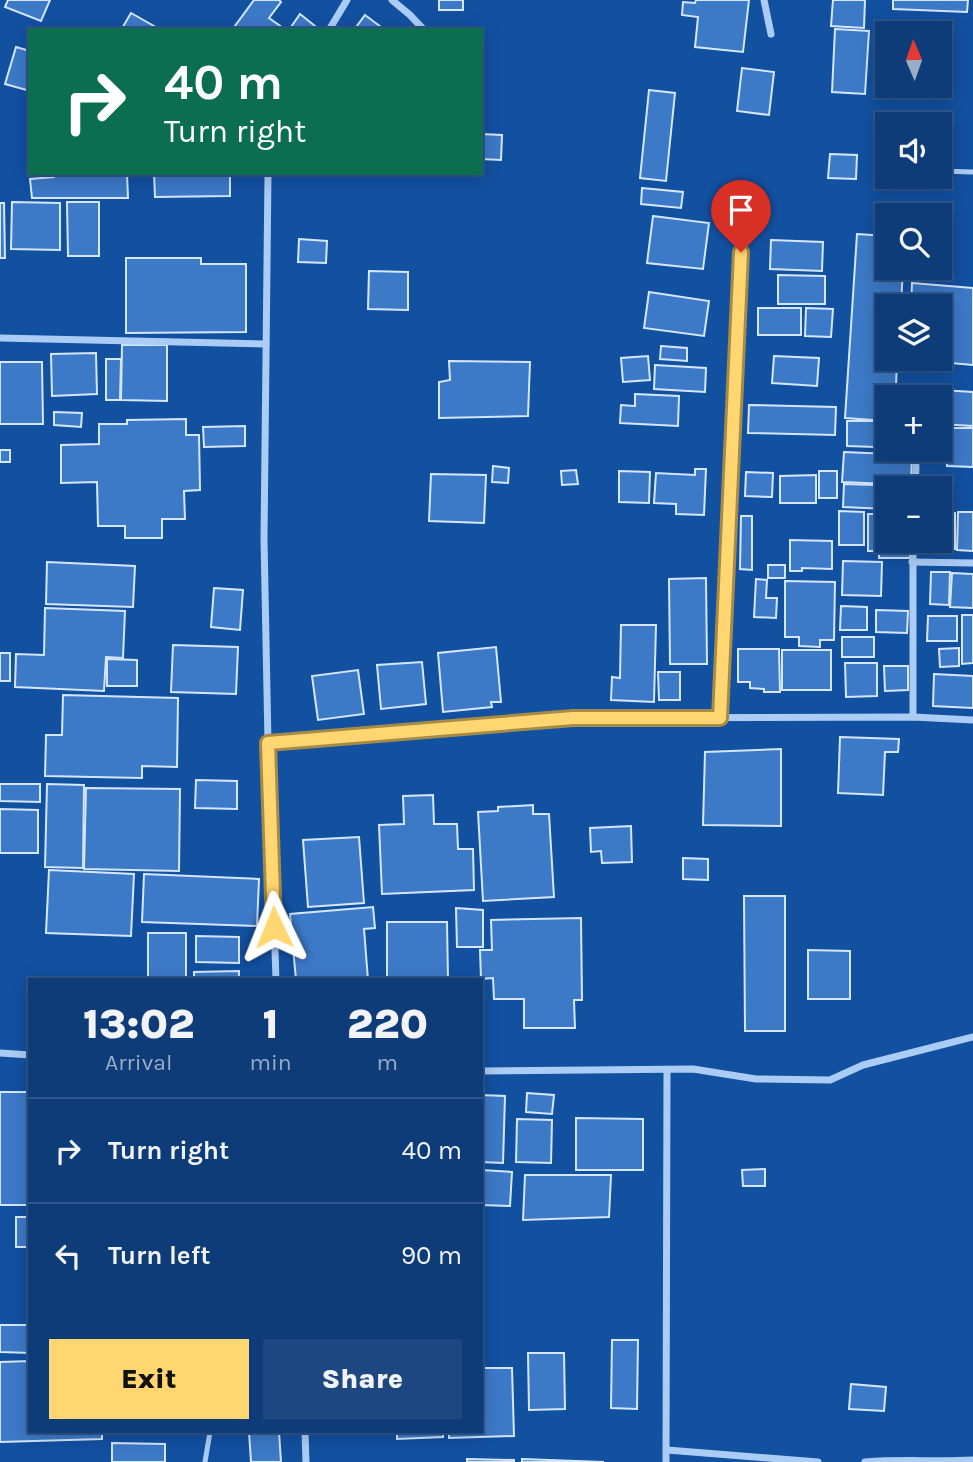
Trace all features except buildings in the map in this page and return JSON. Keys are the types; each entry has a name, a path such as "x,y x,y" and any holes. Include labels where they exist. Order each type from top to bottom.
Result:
{"street":[{"path":"330,28 347,0"},
{"path":"392,0 422,28"},
{"path":"764,0 771,34"},
{"path":"268,175 264,539 276,978"},
{"path":"720,718 741,252"},
{"path":"0,338 267,344"},
{"path":"916,466 916,476"},
{"path":"912,553 913,717"},
{"path":"912,562 973,563"},
{"path":"268,743 573,718 913,717 973,720"},
{"path":"483,1071 693,1069 756,1079 830,1080 863,1065 973,1037"},
{"path":"0,1053 28,1055"},
{"path":"666,1462 667,1070"},
{"path":"305,1433 306,1462"},
{"path":"667,1450 818,1462"},
{"path":"865,1462 895,1459 938,1462 973,1460"}],"lane":[{"path":"952,171 973,172"},
{"path":"205,1462 210,1433"}],"route":[{"path":"274,927 268,743 573,718 720,718 741,252"}]}
